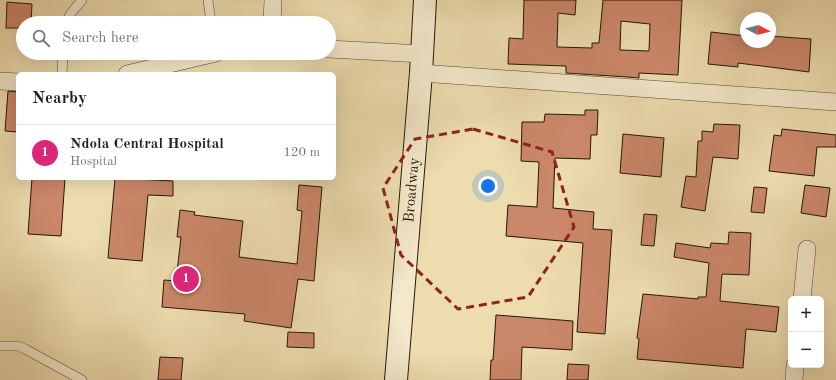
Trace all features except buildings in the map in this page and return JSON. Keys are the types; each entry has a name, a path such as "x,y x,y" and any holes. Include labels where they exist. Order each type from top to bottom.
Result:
{"main road":[{"name":"Broadway","path":"396,380 425,0"}],"street":[{"path":"272,16 273,0"},
{"path":"336,50 421,63 836,102"},
{"path":"135,72 186,60"},
{"path":"0,81 16,82"},
{"path":"802,296 808,248"},
{"path":"794,380 796,368"}],"lane":[{"path":"70,16 82,0"},
{"path":"208,0 210,16"},
{"path":"62,72 63,60"},
{"path":"0,346 18,346 82,380"}],"highlighted area":[{"path":"473,129 552,152 574,227 528,297 458,309 401,255 383,188 415,139"}],"place":[{"name":"Ndola Central Hospital","path":"186,279"}]}
